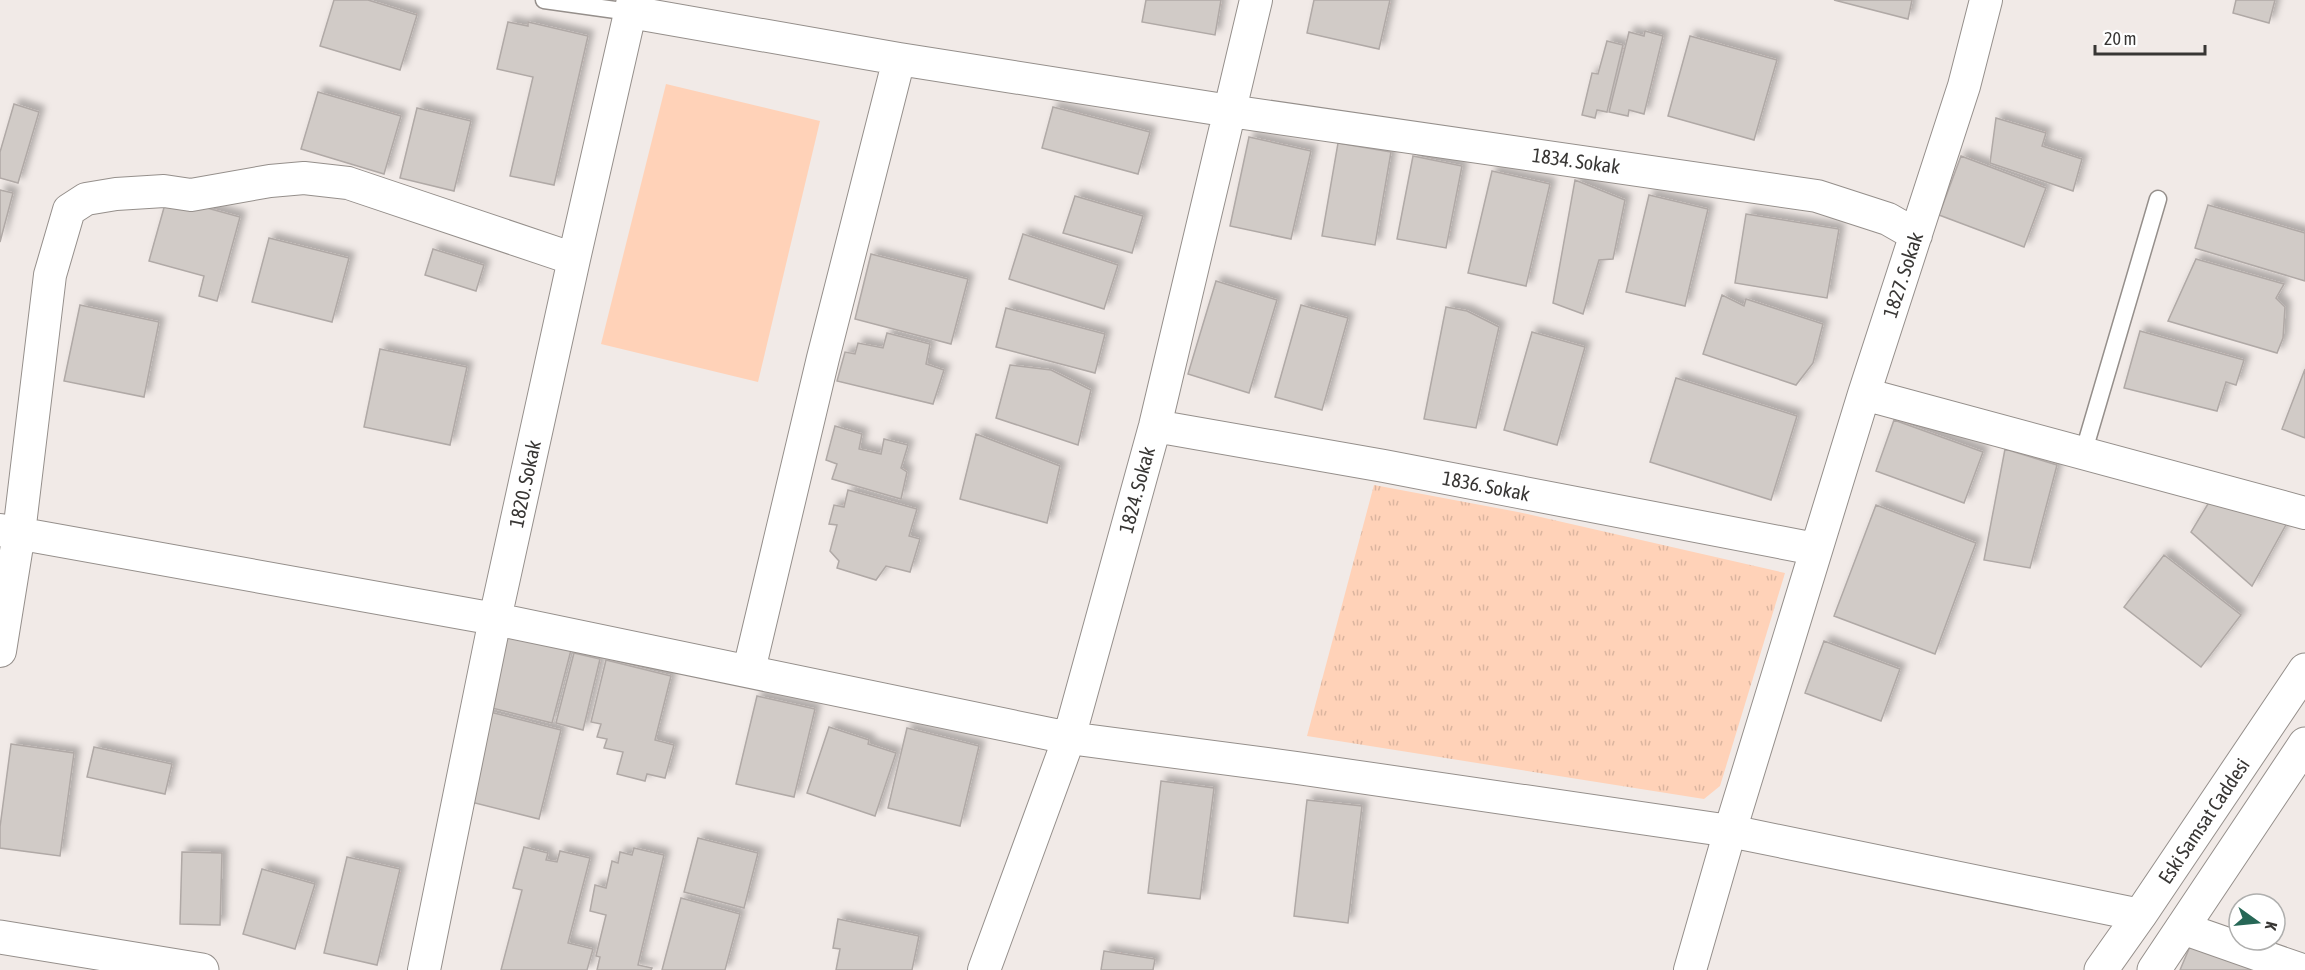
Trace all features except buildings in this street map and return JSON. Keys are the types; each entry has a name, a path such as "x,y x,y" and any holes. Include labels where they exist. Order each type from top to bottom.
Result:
{"street":[{"name":"1824. Sokak","path":"984,970 1069,738 1155,426 1256,0"},
{"name":"1827. Sokak","path":"1690,970 1815,549 1964,86 1986,0"},
{"name":"1834. Sokak","path":"632,6 899,60 1230,111 1817,196 1888,219 1917,235"},
{"name":"1820. Sokak","path":"424,970 495,619 632,6"},
{"path":"749,670 823,358 899,60"},
{"path":"0,651 10,531 50,275 69,210 86,199 164,191 191,195 270,181 304,178 348,183 574,259"},
{"path":"1864,394 2305,513"},
{"name":"1836. Sokak","path":"1155,426 1384,466 1815,549"},
{"path":"10,531 495,619 1069,738 1286,766 1730,831 2140,915"},
{"name":"Eski Samsat Caddesi","path":"2101,970 2305,670"},
{"name":"Eski Samsat Caddesi","path":"2154,970 2305,744"},
{"path":"2182,928 2302,970"},
{"path":"0,937 202,970"}],"lane":[{"path":"544,0 632,6"},
{"path":"2083,454 2158,199"}],"green space":[{"path":"666,84 820,121 758,382 601,344"},
{"path":"1374,485 1518,512 1785,573 1720,786 1704,799 1307,736"}]}
